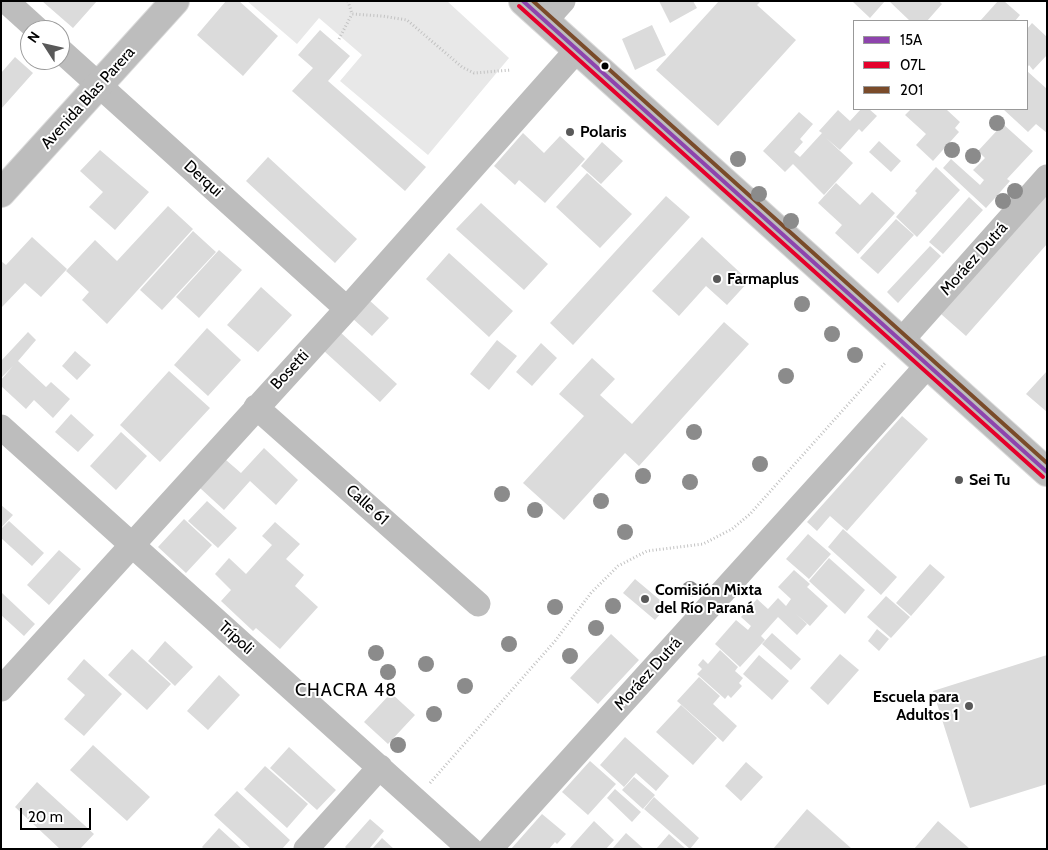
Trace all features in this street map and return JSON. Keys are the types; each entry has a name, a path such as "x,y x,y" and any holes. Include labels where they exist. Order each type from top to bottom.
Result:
{"main road":[{"name":"Avenida Blas Parera","path":"1,193 100,86 175,1"},
{"path":"522,1 554,11 578,50 1047,472"}],"street":[{"path":"6,1 27,20"},
{"name":"Bosetti","path":"1,689 578,50"},
{"name":"Derqui","path":"70,59 346,309"},
{"name":"Moráez Dutrá","path":"902,342 1047,176"},
{"name":"Moráez Dutrá","path":"490,849 928,365"},
{"name":"Calle 61","path":"256,407 478,604"},
{"name":"Trípoli","path":"1,427 470,849"},
{"path":"306,849 380,767"}],"path":[{"path":"339,39 352,14 348,1"},
{"path":"352,14 407,20 462,67 474,73 511,70"},
{"path":"416,799 554,641 591,593 618,566 647,551 703,544 732,530 750,514 902,342"}],"shaded area":[{"path":"247,1 447,1 509,58 428,155 340,81 362,55 319,18 297,44"}],"building":[{"path":"42,1 97,1 73,28 70,25 70,20 64,20"},
{"path":"226,1 239,1 278,36 243,76 197,35"},
{"path":"659,1 693,1 697,8 670,23"},
{"path":"719,1 761,1 757,5 796,40 718,126 656,70"},
{"path":"852,1 885,1 870,18"},
{"path":"889,1 939,1 942,4 928,20 909,20"},
{"path":"998,1 1004,1 1020,15 1016,20 981,20"},
{"path":"1032,23 1047,37 1047,55 1033,70 1029,65 1028,66 1028,28"},
{"path":"652,25 666,55 635,70 622,39"},
{"path":"320,30 350,56 328,81 426,167 405,191 292,91 313,68 298,55"},
{"path":"15,57 20,61 20,70 30,70 33,73 1,109 1,73"},
{"path":"1028,72 1047,89 1047,133 1036,124 1028,132 1004,110 1028,110"},
{"path":"838,110 850,121 860,110 870,110 877,116 862,132 859,129 840,150 826,138 853,163 824,195 793,164 785,172 763,151 799,112 813,124 800,139 803,142 794,152 800,157 822,133 819,131"},
{"path":"910,110 947,110 960,122 955,128 959,132 933,161 916,145 926,134 905,115"},
{"path":"1003,124 1033,151 1007,179 1010,181 986,208 943,168 951,159 980,185 984,180 973,170 985,158 978,151"},
{"path":"523,133 544,153 560,136 585,159 545,203 519,180 515,185 494,166"},
{"path":"879,141 901,161 891,172 869,152"},
{"path":"602,142 623,161 601,184 581,166"},
{"path":"100,150 149,192 115,230 89,207 103,192 80,171"},
{"path":"268,157 357,239 335,263 246,181"},
{"path":"936,167 960,190 917,237 896,217"},
{"path":"587,173 632,214 600,248 556,207"},
{"path":"836,183 860,205 872,192 895,213 858,254 835,233 842,225 818,203"},
{"path":"1047,194 1047,244 966,336 941,314"},
{"path":"666,196 690,217 573,345 550,323"},
{"path":"969,197 983,210 943,254 929,242"},
{"path":"481,203 548,264 524,290 456,229"},
{"path":"168,206 193,229 107,324 82,300 89,292 66,271 95,240 117,261"},
{"path":"896,219 914,235 878,274 860,258"},
{"path":"193,231 216,252 162,310 140,290"},
{"path":"32,237 67,269 41,297 25,283 2,307 1,261 6,265"},
{"path":"702,237 749,281 727,305 706,286 679,316 652,291"},
{"path":"930,246 941,256 898,303 887,292"},
{"path":"219,250 242,270 199,318 176,297"},
{"path":"449,253 513,311 489,337 426,279"},
{"path":"261,287 292,315 258,352 227,325"},
{"path":"369,300 389,318 372,336 352,318"},
{"path":"724,322 749,344 639,466 625,453 564,520 523,483 584,416 559,394 592,358 615,379 600,395 632,424"},
{"path":"207,328 241,360 208,396 174,365"},
{"path":"28,332 36,340 18,361 46,387 51,382 70,399 53,418 34,400 26,409 1,386 1,380 13,366 1,378 1,361"},
{"path":"340,332 397,384 380,402 324,351"},
{"path":"497,340 517,356 489,390 470,374"},
{"path":"541,343 557,358 532,386 516,372"},
{"path":"75,351 91,365 77,380 62,366"},
{"path":"169,371 210,408 160,462 120,425"},
{"path":"1047,371 1047,412 1026,394"},
{"path":"71,414 94,435 78,452 55,432"},
{"path":"902,416 928,439 847,531 830,516 817,531 807,522"},
{"path":"121,432 147,456 116,490 90,466"},
{"path":"264,448 298,480 276,505 250,481 224,510 200,488 226,460 241,473"},
{"path":"207,501 237,528 218,548 188,521"},
{"path":"1,505 13,515 1,528"},
{"path":"184,519 212,545 186,573 158,547"},
{"path":"9,521 44,553 32,566 1,538 1,529"},
{"path":"275,522 300,544 286,559 304,575 295,586 318,607 280,649 256,628 253,631 221,601 231,590 215,574 229,558 246,574 272,545 262,536"},
{"path":"843,529 897,577 881,595 828,547"},
{"path":"808,534 831,554 809,579 786,559"},
{"path":"59,550 81,569 49,605 27,585"},
{"path":"829,558 865,590 845,614 809,581"},
{"path":"930,564 945,577 911,616 896,603"},
{"path":"794,570 810,584 807,587 828,606 810,626 796,614 807,624 797,635 778,617 761,636 765,640 740,667 715,644 736,620 748,630 751,626 741,617 757,599 768,609 778,598 786,606 791,599 778,587"},
{"name":"Comisión Mixta del Río Paraná","path":"635,579 667,606 655,620 623,593"},
{"path":"1,592 35,624 24,636 1,615"},
{"path":"886,596 910,617 891,638 867,617"},
{"path":"877,629 889,639 879,651 868,641"},
{"path":"772,633 801,659 791,670 762,644"},
{"path":"611,634 639,660 598,704 570,678"},
{"path":"165,641 193,667 175,686 148,661"},
{"path":"132,649 171,684 147,710 108,675"},
{"path":"720,650 738,667 735,671 743,678 739,683 742,686 731,698 728,695 725,699 697,674 702,669 698,665 703,659 708,664"},
{"path":"840,654 859,670 828,705 810,688"},
{"path":"759,655 789,681 772,700 743,674"},
{"path":"1047,655 1047,784 970,808 933,691"},
{"path":"84,659 122,694 84,736 64,719 85,695 67,679"},
{"path":"219,675 240,695 208,730 187,711"},
{"path":"699,677 720,696 713,704 737,726 723,742 677,701"},
{"path":"391,693 415,715 388,744 364,722"},
{"path":"681,705 717,738 693,765 656,732"},
{"path":"625,737 669,776 656,791 636,773 624,787 600,765"},
{"path":"93,745 150,797 127,821 70,770"},
{"path":"289,747 336,790 317,810 270,768"},
{"path":"590,761 616,784 588,815 562,792"},
{"path":"746,762 763,777 741,801 725,786"},
{"path":"265,766 308,804 287,828 244,789"},
{"path":"634,777 655,795 643,809 622,790"},
{"path":"37,782 94,834 80,849 60,849 15,807"},
{"path":"615,789 641,812 632,822 607,798"},
{"path":"237,791 290,840 282,849 251,849 214,815"},
{"path":"654,797 699,838 690,849 644,809"},
{"path":"807,809 852,849 773,849"},
{"path":"542,814 566,834 557,844 555,842 549,849 511,849"},
{"path":"370,819 384,831 369,849 347,849 345,847"},
{"path":"594,821 614,840 606,849 569,849"},
{"path":"938,821 970,849 914,849"},
{"path":"219,828 242,849 204,849 202,847"},
{"path":"626,833 644,849 612,849"},
{"path":"669,834 686,849 656,849"},
{"path":"382,838 394,849 372,849"}],"transit line":[{"name":"15A","path":"523,1 1047,472"},
{"name":"201","path":"533,1 1047,463"},
{"name":"07L","path":"519,6 1043,477"}],"place":[{"name":"Polaris","path":"570,132"},
{"name":"Farmaplus","path":"717,279"},
{"name":"Sei Tu","path":"959,480"},
{"name":"Comisión Mixta del Río Paraná","path":"645,599"},
{"name":"Escuela para Adultos 1","path":"969,706"}],"district":[{"name":"CHACRA 48","path":"346,691"}]}
